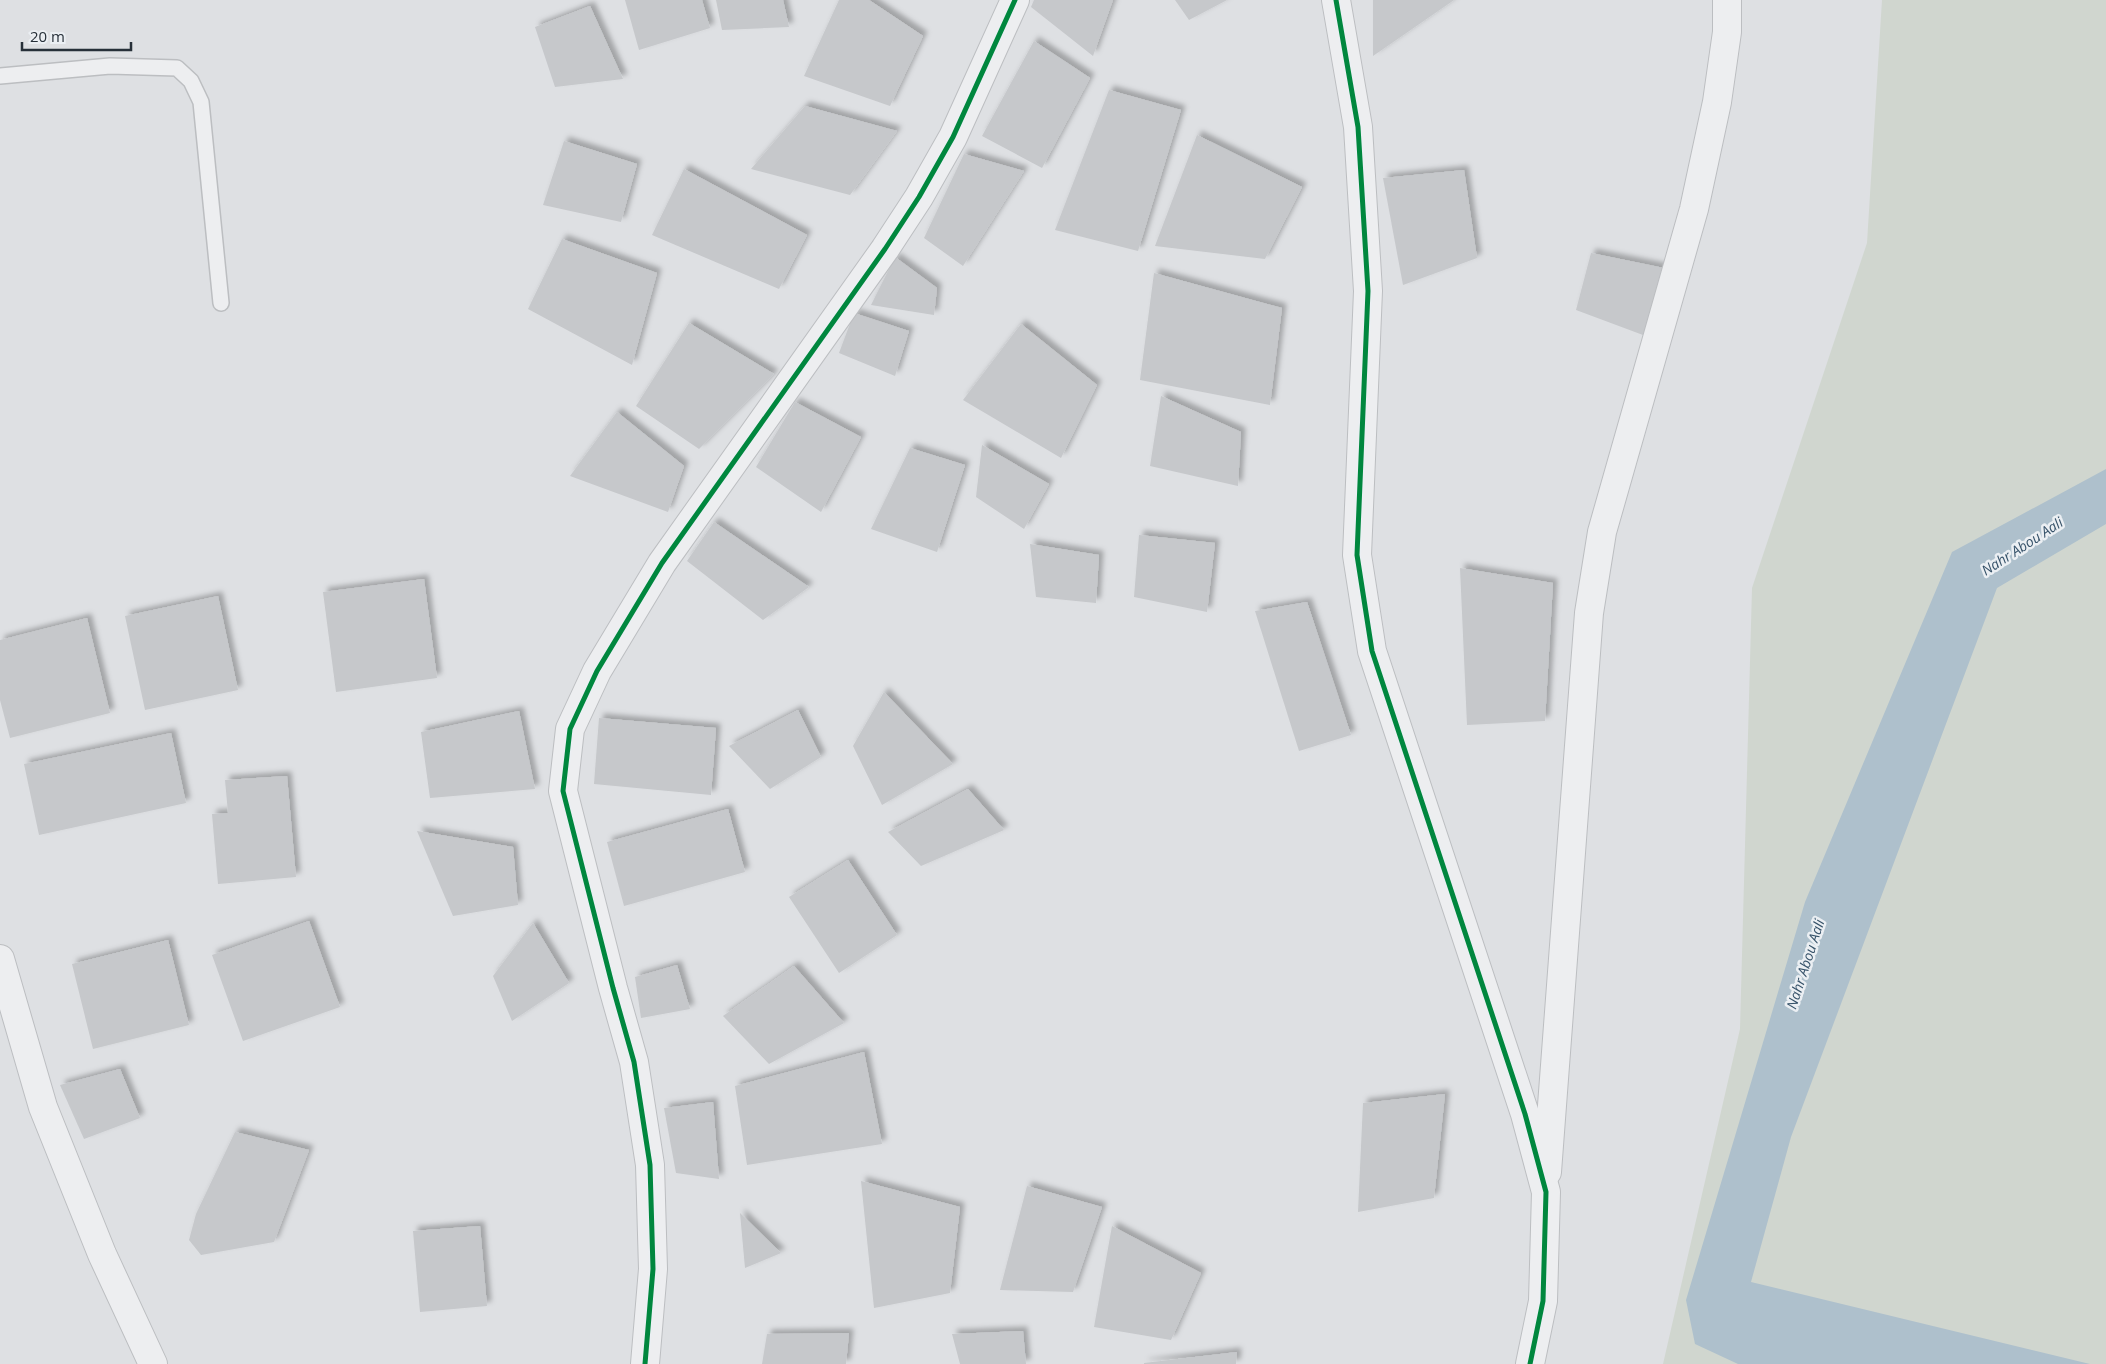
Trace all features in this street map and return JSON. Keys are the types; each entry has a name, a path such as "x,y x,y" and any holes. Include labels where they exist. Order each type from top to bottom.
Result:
{"street":[{"path":"645,1364 653,1269 650,1166 634,1062 613,988 563,791 570,729 597,671 662,563 885,249 919,197 953,137 1015,0"},
{"path":"1336,0 1358,127 1368,291 1357,555 1372,651 1525,1114 1546,1192"},
{"path":"1530,1364 1543,1301 1546,1192 1589,613 1602,532 1694,209 1717,102 1727,32 1727,0"},
{"path":"0,959 5,990 44,1107 102,1254 153,1364"}],"lane":[{"path":"0,76 110,66 177,68 191,81 201,102 221,303"}],"shaded area":[{"path":"1882,0 2106,0 2106,1364 1663,1364 1740,1029 1752,588 1867,243"}],"water":[{"name":"Nahr Abou Aali","path":"2106,469 2106,524 1997,588 1791,1137 1751,1282 2090,1364 1738,1364 1695,1344 1686,1300 1805,902 1952,552"}],"building":[{"path":"625,0 702,0 710,28 639,50"},
{"path":"716,0 783,0 789,27 722,30"},
{"path":"839,0 869,0 923,36 890,106 804,76"},
{"path":"1034,0 1113,0 1093,56 1031,7"},
{"path":"1175,0 1227,0 1189,20"},
{"path":"1373,0 1454,0 1373,56"},
{"path":"590,6 623,79 555,87 535,27"},
{"path":"1034,41 1090,78 1042,168 982,136"},
{"path":"1109,90 1181,110 1138,251 1055,230"},
{"path":"805,106 897,131 850,195 751,169"},
{"path":"1197,135 1302,187 1265,259 1155,246"},
{"path":"564,141 637,164 621,222 543,205"},
{"path":"964,154 1024,171 963,266 924,238"},
{"path":"684,169 807,235 779,289 652,235"},
{"path":"1464,170 1477,258 1403,285 1383,178"},
{"path":"562,239 657,273 632,365 528,309"},
{"path":"1591,253 1664,268 1643,335 1576,310"},
{"path":"895,257 937,288 934,315 871,305"},
{"path":"1154,273 1282,308 1270,405 1140,380"},
{"path":"854,313 909,331 895,376 839,353"},
{"path":"689,323 774,374 699,449 636,406"},
{"path":"1021,324 1097,385 1061,458 963,400"},
{"path":"1161,396 1241,432 1238,486 1150,466"},
{"path":"795,402 861,437 821,512 756,467"},
{"path":"617,412 684,466 668,512 570,476"},
{"path":"982,445 1049,484 1024,529 976,497"},
{"path":"910,448 965,465 937,552 871,529"},
{"path":"714,522 809,587 763,620 687,561"},
{"path":"1139,535 1215,543 1207,612 1134,597"},
{"path":"1030,544 1099,555 1096,603 1036,597"},
{"path":"1460,568 1553,583 1545,721 1467,725"},
{"path":"424,579 437,678 336,692 323,592"},
{"path":"218,596 238,690 145,710 125,616"},
{"path":"1307,602 1351,735 1299,751 1255,611"},
{"path":"87,618 110,713 10,738 0,700 0,640"},
{"path":"884,692 953,764 882,805 853,746"},
{"path":"798,710 821,757 770,789 729,746"},
{"path":"519,711 535,789 430,798 421,732"},
{"path":"599,718 716,728 711,795 594,784"},
{"path":"171,733 186,803 39,835 24,764"},
{"path":"287,776 296,877 218,884 212,814 228,813 225,780"},
{"path":"968,789 1004,830 921,866 888,832"},
{"path":"728,809 745,872 624,906 607,842"},
{"path":"417,831 513,847 518,905 453,916"},
{"path":"848,860 897,935 839,973 789,897"},
{"path":"309,921 340,1007 243,1041 212,955"},
{"path":"533,923 569,983 512,1021 493,976"},
{"path":"168,940 189,1025 93,1049 72,964"},
{"path":"677,965 690,1009 641,1018 635,977"},
{"path":"794,966 844,1023 769,1064 723,1016"},
{"path":"864,1052 882,1144 747,1165 735,1086"},
{"path":"120,1069 140,1118 84,1139 60,1085"},
{"path":"1445,1094 1434,1198 1358,1212 1363,1103"},
{"path":"713,1102 719,1179 676,1173 664,1108"},
{"path":"235,1132 309,1150 274,1242 201,1255 189,1240 196,1214"},
{"path":"861,1181 960,1207 950,1293 874,1308"},
{"path":"1027,1186 1102,1207 1073,1292 1000,1290"},
{"path":"740,1213 781,1253 745,1268"},
{"path":"480,1226 487,1306 420,1312 413,1231"},
{"path":"1112,1226 1201,1273 1171,1340 1094,1327"},
{"path":"1023,1331 1026,1364 960,1364 952,1334"},
{"path":"849,1333 846,1364 762,1364 767,1334"},
{"path":"1237,1352 1236,1364 1144,1364 1144,1363"}],"cycle path":[{"path":"645,1364 653,1269 650,1165 634,1062 613,988 563,791 570,729 597,671 662,563 885,249 919,197 953,137 1015,0"},
{"path":"1336,0 1358,127 1368,291 1357,555 1372,651 1525,1114 1546,1192 1543,1301 1530,1364"}]}
